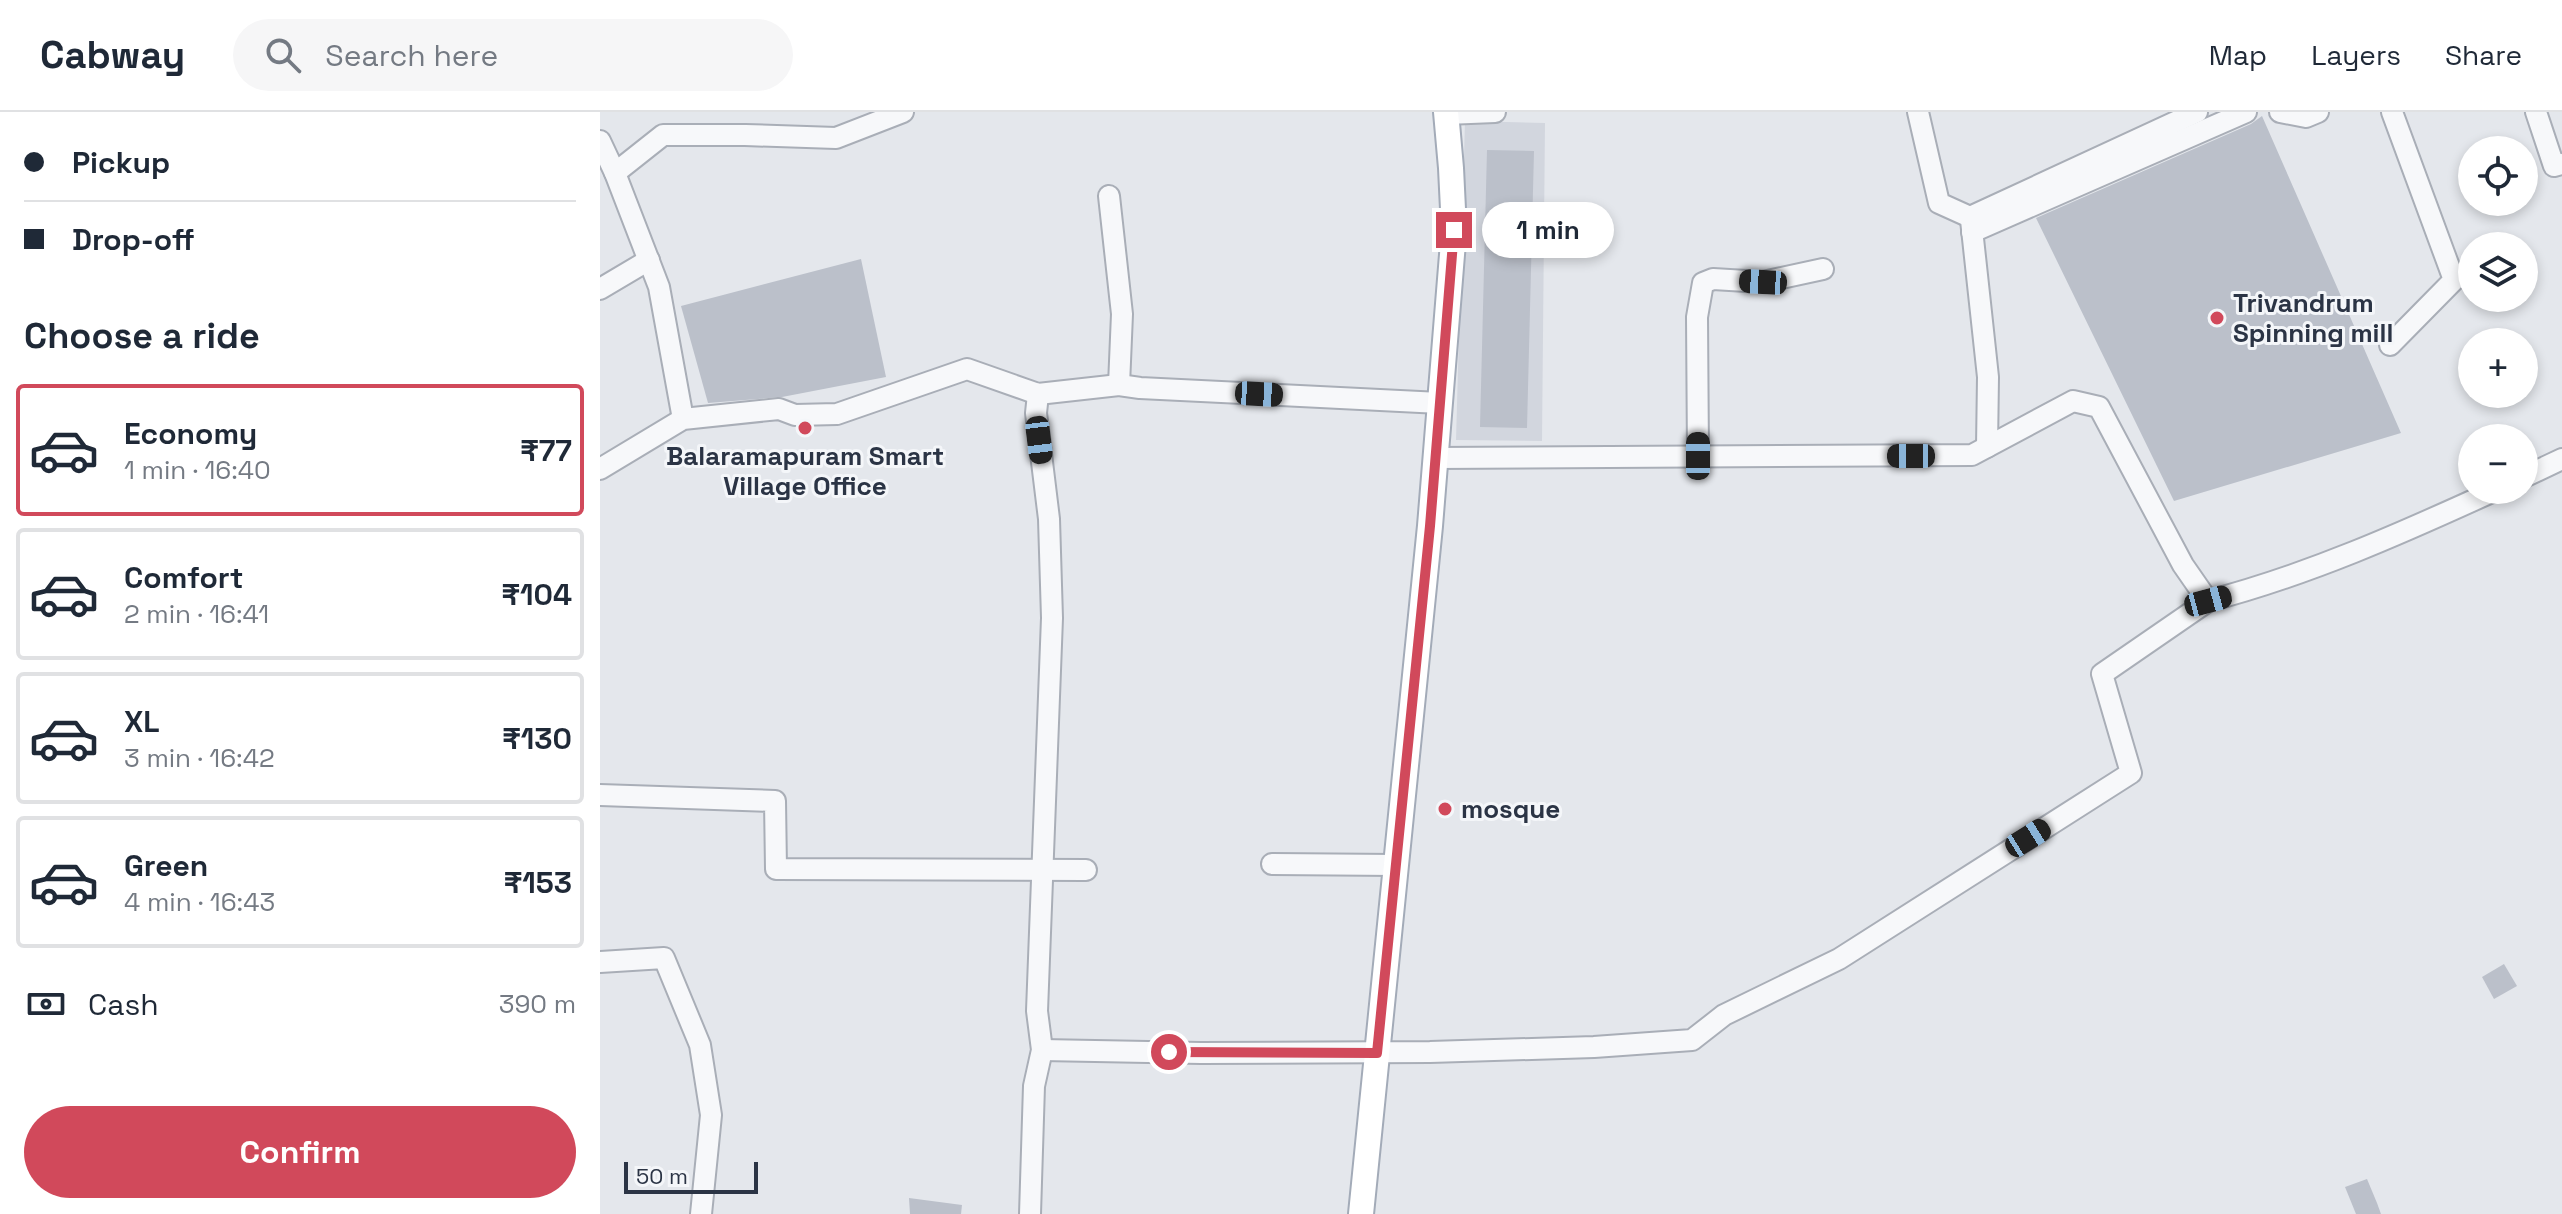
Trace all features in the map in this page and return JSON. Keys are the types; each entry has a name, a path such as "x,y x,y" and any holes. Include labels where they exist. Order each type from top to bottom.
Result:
{"main road":[{"path":"1361,1214 1435,458 1454,230 1446,113"}],"street":[{"path":"615,173 663,135 836,138 903,112"},
{"path":"1446,113 1495,112"},
{"path":"1918,112 1939,203 1971,224"},
{"path":"1971,224 2197,112"},
{"path":"1971,224 2246,112"},
{"path":"2280,112 2306,117 2318,112"},
{"path":"2390,345 2454,280 2392,112"},
{"path":"2536,112 2554,166 2562,164"},
{"path":"600,141 659,287 683,419"},
{"path":"1109,196 1122,314 1119,385"},
{"path":"1971,224 1988,377 1987,447"},
{"path":"600,289 649,260"},
{"path":"1698,456 1697,317 1703,283 1713,279 1763,282 1823,269"},
{"path":"600,469 683,419 779,409 795,415 837,414 967,369 1038,394 1119,385 1440,403"},
{"path":"1030,1214 1034,1086 1042,1050 1037,1011 1052,618 1049,519 1036,413 1038,394"},
{"path":"1435,458 1972,455 2073,401 2099,407 2183,565 2208,601"},
{"path":"2538,470 2562,459"},
{"path":"1042,1050 1377,1053 1565,1048 1692,1040 1724,1015 1839,959 2131,773 2102,674 2208,601 2326,564 2464,504"},
{"path":"600,795 775,801 776,869 1086,870"},
{"path":"1272,864 1396,865"},
{"path":"600,962 664,958 700,1045 711,1115 701,1214"}],"shaded area":[{"path":"1465,121 1545,123 1542,441 1456,440"}],"building":[{"name":"Trivandrum Spinning mill","path":"2262,116 2401,433 2174,501 2036,218 2251,124"},
{"path":"1487,150 1534,151 1527,428 1480,427"},
{"path":"861,259 886,377 782,397 708,403 681,306"},
{"path":"2504,964 2517,986 2494,999 2482,977"},
{"path":"2367,1179 2381,1214 2356,1214 2345,1187"},
{"path":"909,1198 962,1205 961,1214 910,1214"}],"place":[{"name":"Trivandrum Spinning mill","path":"2217,318"},
{"name":"Balaramapuram Smart Village Office","path":"805,428"},
{"name":"mosque","path":"1445,809"}],"route":[{"path":"1169,1052 1377,1053 1430,526 1454,230"}]}
